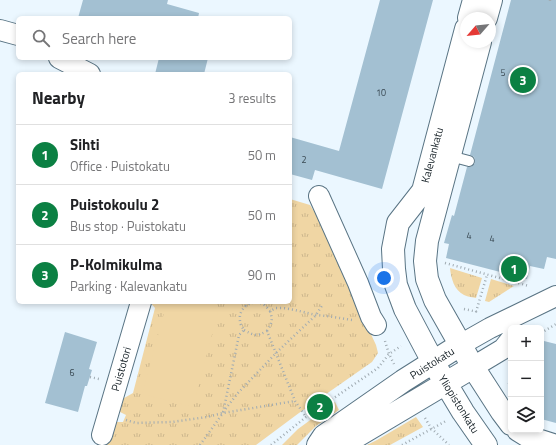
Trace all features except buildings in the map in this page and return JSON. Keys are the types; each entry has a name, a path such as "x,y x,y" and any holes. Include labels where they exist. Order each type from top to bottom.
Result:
{"main road":[{"path":"471,12 474,0"},
{"path":"488,12 491,0"},
{"name":"Kalevankatu","path":"433,362 400,297 396,285 393,249 398,223 423,192 461,48"},
{"name":"Kalevankatu","path":"473,367 435,300 427,279 425,261 428,241 459,158 479,48"},
{"name":"Puistokatu","path":"318,445 324,436 403,381 460,345"},
{"name":"Yliopistonkatu","path":"433,362 463,412 486,445"},
{"path":"335,445 357,436 473,367 508,420"},
{"path":"523,433 531,438 553,445"}],"street":[{"path":"0,30 16,34"},
{"path":"63,60 86,72"},
{"path":"319,196 376,324"},
{"name":"Puistokatu","path":"460,345 490,328 556,297"},
{"name":"Puistokatu","path":"523,325 556,297"},
{"name":"Puistotori","path":"102,436 140,304"},
{"path":"473,367 503,349 508,343"}],"path":[{"path":"443,262 530,286"},
{"path":"461,309 478,312 487,275"},
{"path":"251,304 246,306 241,312 240,322 244,330 253,335 261,335 271,324 272,318 270,311 264,304"},
{"path":"200,445 238,393 275,354 316,315 323,304"},
{"path":"270,311 276,308 283,308 316,315 376,324"},
{"path":"544,331 556,324"},
{"path":"223,413 239,335 244,330"},
{"path":"266,331 295,401 306,417"},
{"path":"271,445 306,417 378,368 389,354"},
{"path":"108,416 136,422 165,422 207,418 223,413 295,401"},
{"path":"402,445 431,428 449,445"}],"green space":[{"path":"292,200 310,205 333,241 378,353 372,362 256,445 106,445 111,424 123,422 126,415 118,411 119,401 133,393 155,308 152,304 292,304"},
{"path":"450,268 482,278 476,298 464,295 455,287"},
{"path":"491,279 514,286 489,302 485,301"},
{"path":"166,304 204,304 219,308 193,407 142,394"},
{"path":"335,402 339,410 316,426 297,445 282,445 298,429"},
{"path":"416,417 423,427 390,445 367,445 377,440"}],"place":[{"name":"P-Kolmikulma","path":"523,80"},
{"name":"Sihti","path":"514,269"},
{"name":"Puistokoulu 2","path":"320,407"}]}
